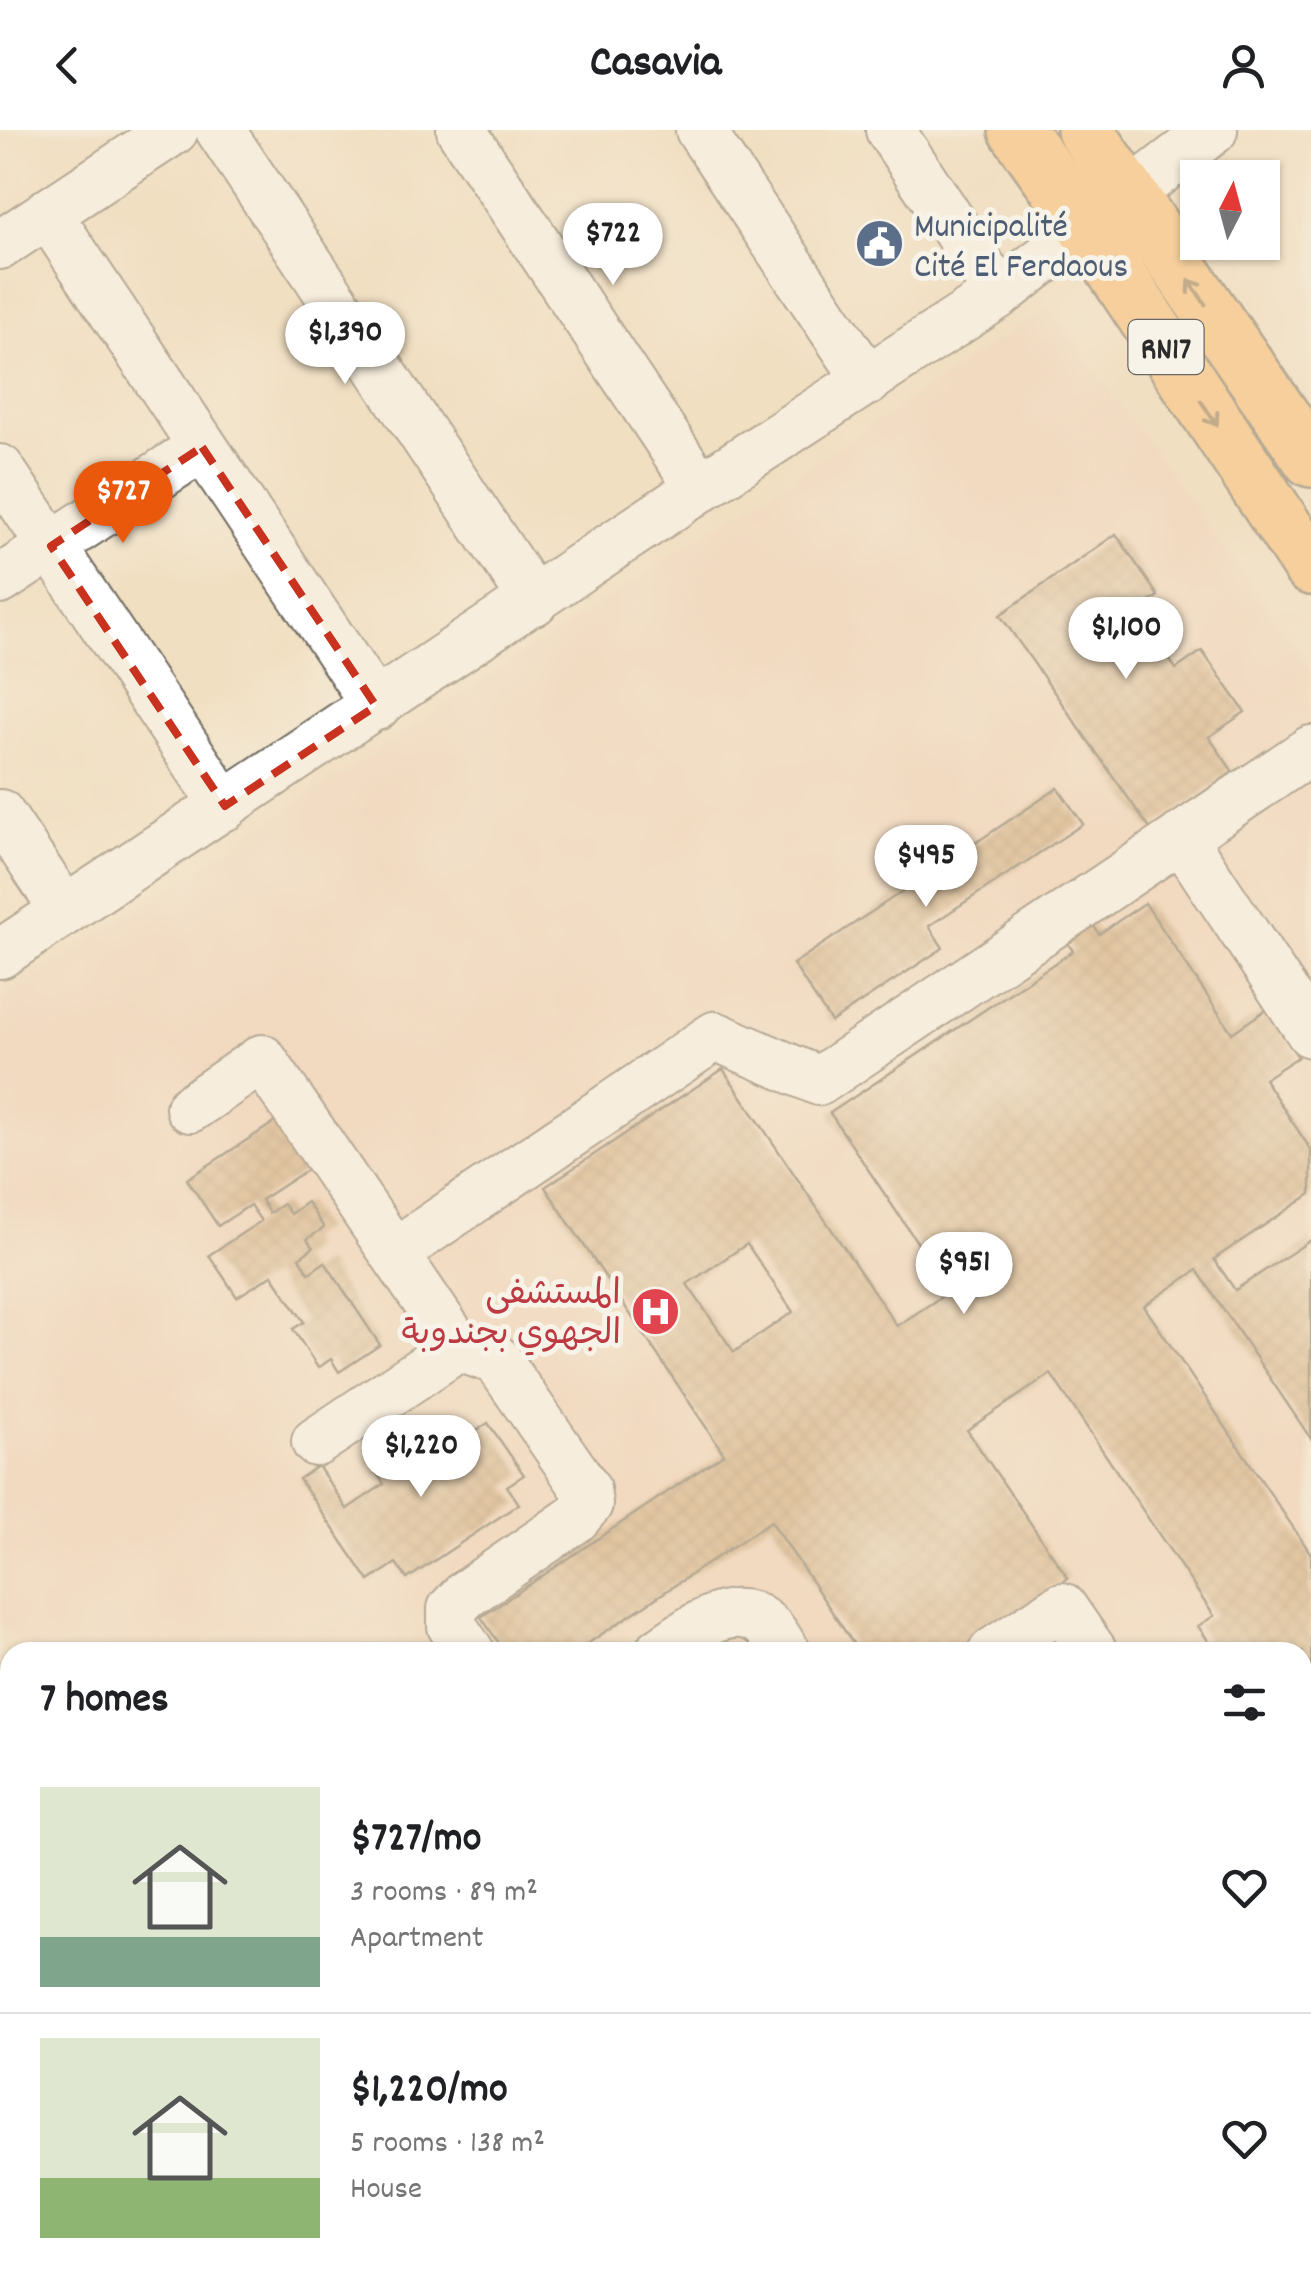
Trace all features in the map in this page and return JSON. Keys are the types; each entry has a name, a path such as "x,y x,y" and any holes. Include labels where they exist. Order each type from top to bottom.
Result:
{"main road":[{"name":"RN17","path":"1017,130 1086,227 1311,567"},
{"name":"RN17","path":"1084,130 1311,459"}],"street":[{"path":"0,245 174,130"},
{"path":"220,130 534,601"},
{"path":"461,130 700,488"},
{"path":"700,130 868,381"},
{"path":"890,130 999,294"},
{"path":"0,954 999,294 1212,130"},
{"path":"47,214 376,706"},
{"path":"0,580 202,446"},
{"path":"0,469 225,806"},
{"path":"394,1253 715,1036 819,1081 1311,750"},
{"path":"0,814 65,911"},
{"path":"1182,837 1311,1032"},
{"path":"190,1108 262,1059 458,1346 496,1360 586,1489 588,1504 575,1519 465,1595 452,1610 452,1626 463,1642"},
{"path":"316,1442 458,1346"},
{"path":"1009,1642 1062,1607 1086,1642"},
{"path":"674,1642 697,1626 726,1614 750,1617 767,1625 779,1642"}],"highlighted area":[{"path":"202,447 376,706 225,806 51,546"}],"shaded area":[{"name":"المستشفى الجهوي بجندوبة","path":"1049,307 1311,670 1311,1642 18,1642 0,1623 0,1000"}],"building":[{"path":"1116,534 1158,596 1136,611 1176,669 1202,651 1245,712 1209,737 1233,772 1150,829 1000,615"},
{"path":"1058,788 1083,824 929,926 943,948 831,1022 793,964"},
{"path":"1145,903 1232,1033 1267,1009 1298,1057 1264,1079 1311,1150 1311,1194 1214,1259 1235,1290 1311,1240 1311,1439 1197,1270 1144,1306 1311,1554 1311,1642 1209,1642 1198,1626 1214,1616 1051,1374 967,1430 1068,1578 1043,1595 1074,1642 852,1642 771,1521 590,1642 498,1642 481,1617 724,1454 545,1187 723,1069 897,1326 950,1291 830,1113 1073,951 1062,934 1088,917 1099,934","holes":["747,1244 793,1312 734,1352 687,1284"]},
{"path":"281,1118 313,1166 261,1200 269,1213 283,1204 290,1214 307,1202 324,1228 307,1239 313,1248 299,1258 309,1273 325,1262 380,1345 339,1372 331,1359 318,1368 293,1329 304,1322 272,1275 237,1297 209,1255 261,1221 250,1205 218,1226 187,1179"},
{"path":"415,1423 438,1456 488,1423 524,1475 507,1486 519,1504 407,1579 396,1563 369,1581 299,1479 318,1466 347,1509 384,1484 366,1457"}],"place":[{"name":"Municipalité Cité El Ferdaous","path":"879,244"},
{"name":"المستشفى الجهوي بجندوبة","path":"656,1311"}]}
